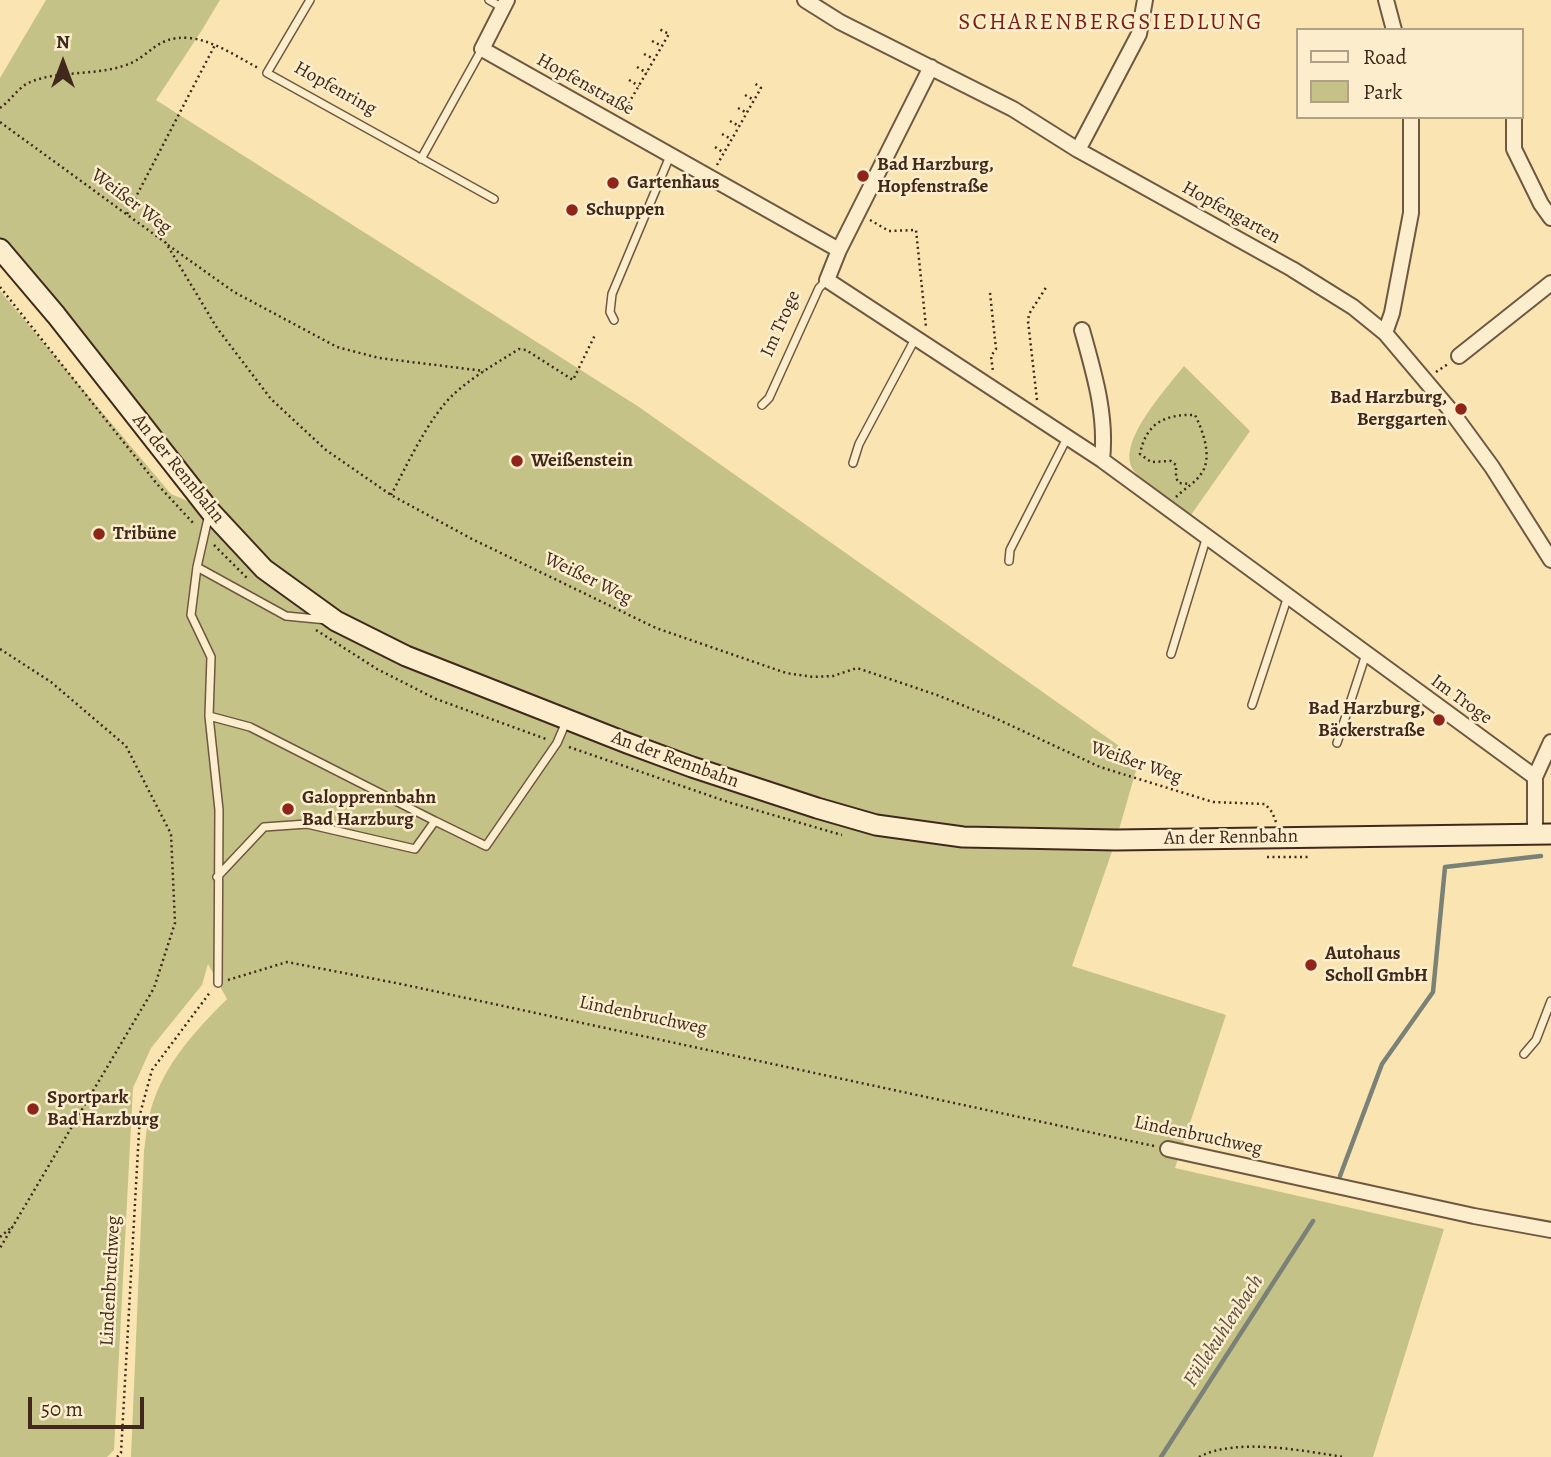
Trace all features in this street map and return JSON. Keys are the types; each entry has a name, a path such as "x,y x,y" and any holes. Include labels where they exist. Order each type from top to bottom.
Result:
{"main road":[{"name":"An der Rennbahn","path":"0,249 56,315 210,511 264,569 335,621 406,656 567,720 691,767 817,808 876,825 962,836 1048,840 1543,834"}],"street":[{"name":"Hopfengarten","path":"806,0 840,22 1013,110 1078,150 1328,290 1385,333 1451,411 1492,467 1551,560"},
{"path":"1078,150 1139,34 1145,0"},
{"path":"1386,0 1393,28"},
{"path":"482,48 505,4"},
{"name":"Hopfenstraße","path":"482,48 839,250"},
{"path":"827,280 839,250 931,67"},
{"path":"1385,333 1392,313 1410,213 1410,119"},
{"path":"1514,119 1514,149 1541,204 1551,218"},
{"name":"Im Troge","path":"827,280 1102,460 1535,777"},
{"path":"1460,356 1551,283"},
{"path":"1082,330 1104,424 1102,460"},
{"path":"1543,834 1535,777 1551,743"},
{"name":"Lindenbruchweg","path":"1168,1149 1474,1216 1551,1230"}],"lane":[{"name":"Hopfenring","path":"310,0 267,73 494,199"},
{"path":"489,0 505,4"},
{"path":"421,159 482,48"},
{"path":"614,320 610,312 612,295 670,155"},
{"name":"Im Troge","path":"762,405 769,398 819,288 827,280"},
{"path":"853,463 859,444 915,339"},
{"path":"1009,561 1010,550 1067,438"},
{"path":"210,511 203,534 191,615 211,657 209,716 219,810 218,982"},
{"path":"1171,654 1207,536"},
{"path":"197,567 286,616 335,621"},
{"path":"1252,705 1288,596"},
{"path":"1337,743 1366,654"},
{"path":"209,716 250,727 486,845 558,743 567,720"},
{"path":"217,878 264,827 307,824 415,849 435,821"},
{"path":"1524,1054 1536,1040 1551,1001"}],"path":[{"path":"617,125 669,34 659,29"},
{"path":"0,108 28,83 120,67 136,62 154,46 168,40 189,38 215,45 267,73"},
{"path":"652,41 662,46"},
{"path":"127,214 215,45"},
{"path":"644,54 654,59"},
{"path":"637,67 646,73"},
{"path":"629,80 639,86"},
{"path":"710,177 761,88 753,82"},
{"path":"745,95 754,100"},
{"path":"738,108 747,113"},
{"path":"730,121 739,126"},
{"name":"Weißer Weg","path":"0,122 166,243 217,328 271,399 326,450 391,495 472,539 656,628 786,673 813,677 833,676 857,668 985,714 1100,767 1213,802 1265,804 1272,812 1279,836"},
{"path":"722,134 732,139"},
{"path":"715,148 724,153"},
{"path":"858,213 889,231 916,230 928,348"},
{"path":"166,243 234,292 337,347 379,358 484,371"},
{"path":"1040,421 1031,365 1028,321 1047,286"},
{"path":"0,287 158,484 203,534 256,586"},
{"path":"990,293 996,349 991,356 994,391"},
{"path":"391,495 421,439 453,394 519,349 526,350 573,380 595,335"},
{"path":"1424,379 1460,356"},
{"path":"1167,508 1200,476 1207,463 1195,415 1166,417 1143,438 1140,454 1151,461 1171,461 1176,465 1176,478 1180,483 1190,484"},
{"path":"297,619 377,669 436,699 728,802 848,836"},
{"path":"0,649 51,682 126,746 171,834 175,923 155,988 0,1248"},
{"path":"1268,857 1309,857"},
{"name":"Lindenbruchweg","path":"117,1457 121,1453 140,1114 152,1070 218,982 287,962 401,984 1168,1149"},
{"path":"0,1237 16,1224"},
{"path":"1199,1457 1207,1453 1245,1447 1344,1457"}],"green space":[{"path":"46,0 220,0 156,100 639,407 1139,760 1116,840 1072,966 1226,1015 1175,1168 1444,1229 1373,1457 131,1457 144,1151 148,1125 157,1093 172,1063 192,1036 227,999 208,964 202,985 151,1048 133,1088 114,1450 107,1457 0,1457 0,291 171,494 209,510 0,250 0,78"},
{"path":"1184,366 1250,431 1191,515 1140,477 1130,461 1131,447 1145,417"}],"waterway":[{"name":"Füllekuhlenbach","path":"1340,1176 1382,1064 1433,992 1445,867 1541,856"},
{"name":"Füllekuhlenbach","path":"1161,1457 1313,1221"}],"place":[{"name":"Bad Harzburg, Hopfenstraße","path":"863,176"},
{"name":"Gartenhaus","path":"613,183"},
{"name":"Schuppen","path":"572,210"},
{"name":"Bad Harzburg, Berggarten","path":"1461,409"},
{"name":"Weißenstein","path":"517,461"},
{"name":"Tribüne","path":"99,534"},
{"name":"Bad Harzburg, Bäckerstraße","path":"1439,720"},
{"name":"Galopprennbahn Bad Harzburg","path":"288,809"},
{"name":"Autohaus Scholl GmbH","path":"1311,965"},
{"name":"Sportpark Bad Harzburg","path":"33,1109"}],"district":[{"name":"SCHARENBERGSIEDLUNG","path":"1111,23"}]}
